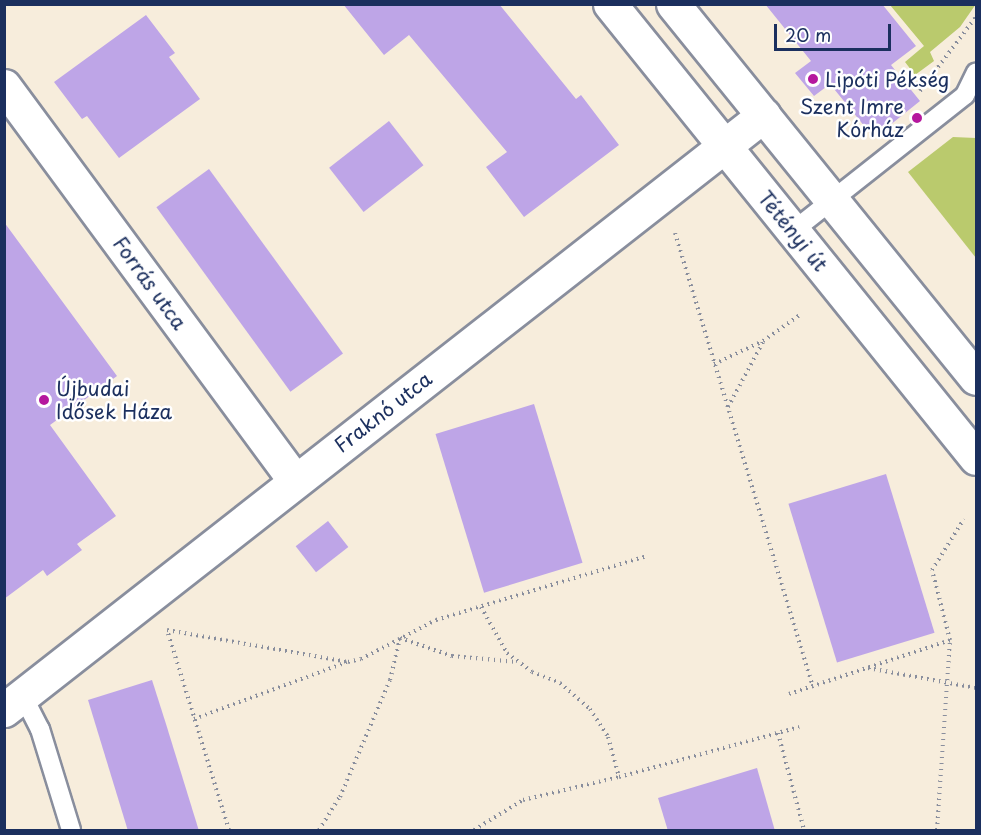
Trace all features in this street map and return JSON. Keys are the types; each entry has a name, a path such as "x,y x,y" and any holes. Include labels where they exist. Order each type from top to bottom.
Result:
{"street":[{"name":"Tétényi út","path":"610,4 976,458"},
{"path":"673,4 976,378"},
{"name":"Forrás utca","path":"4,86 295,480"},
{"name":"Fraknó utca","path":"14,703 295,480 764,115"}],"lane":[{"path":"793,231 965,95 976,72"},
{"path":"14,703 40,729 71,831"}],"path":[{"path":"916,96 976,17"},
{"path":"675,233 813,686"},
{"path":"714,364 763,341 801,314"},
{"path":"728,407 763,341"},
{"path":"937,831 950,640 932,570 964,519"},
{"path":"194,719 361,659 436,620 647,556"},
{"path":"481,607 498,641 518,662"},
{"path":"229,831 167,630 348,662"},
{"path":"400,638 452,656 518,662 560,682 590,709 608,737 619,777"},
{"path":"319,831 340,796 390,680 400,638"},
{"path":"789,694 950,640"},
{"path":"867,668 976,688"},
{"path":"474,831 522,800 619,777 799,727"},
{"path":"778,734 804,831"}],"green space":[{"path":"976,4 960,27 930,52 934,61 915,75 905,62 924,46 890,5"},
{"path":"953,137 976,138 976,258 908,172"}],"building":[{"path":"343,4 499,4 576,99 581,95 619,145 524,217 486,167 507,152 409,35 384,55"},
{"path":"765,4 882,4 916,46 891,65 920,101 874,138 830,84 814,96 795,73 811,61"},
{"path":"146,15 175,53 169,57 200,99 119,158 87,116 82,119 54,82"},
{"path":"389,121 423,165 364,212 329,168"},
{"path":"209,169 343,353 290,392 156,207"},
{"name":"Újbudai Idősek Háza","path":"4,222 117,376 50,425 116,516 77,544 82,550 47,576 43,570 4,599"},
{"path":"534,404 583,563 484,593 436,434"},
{"path":"886,474 935,633 837,663 788,504"},
{"path":"328,521 348,547 316,572 296,546"},
{"path":"152,680 199,831 128,831 88,700"},
{"path":"757,768 775,831 668,831 658,798"}],"place":[{"name":"Lipóti Pékség","path":"813,79"},
{"name":"Szent Imre Kórház","path":"917,118"},
{"name":"Újbudai Idősek Háza","path":"44,400"}]}
